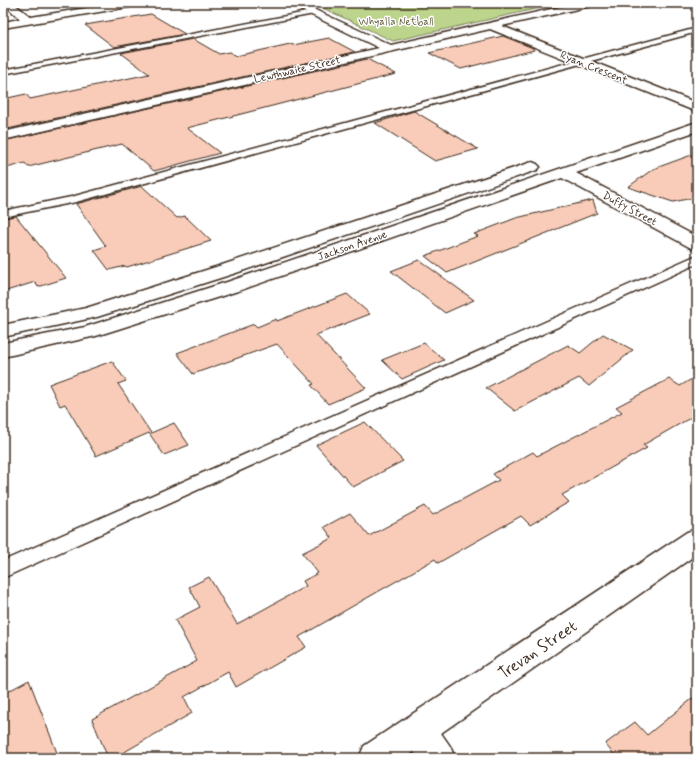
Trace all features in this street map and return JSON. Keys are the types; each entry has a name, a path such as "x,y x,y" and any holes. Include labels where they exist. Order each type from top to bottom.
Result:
{"street":[{"path":"7,3 29,21"},
{"path":"3,16 85,3"},
{"path":"3,25 135,3"},
{"path":"292,3 389,48"},
{"name":"Lewthwaite Street","path":"3,136 591,3"},
{"name":"Ryan Crescent","path":"492,26 697,108"},
{"name":"Jackson Avenue","path":"3,331 90,313 229,269 697,111"},
{"name":"Jackson Avenue","path":"3,350 89,332 234,286 697,126"},
{"name":"Duffy Street","path":"563,172 697,244"},
{"name":"Trevan Street","path":"376,758 697,540"},
{"path":"418,730 438,758"}],"lane":[{"path":"3,72 312,13"},
{"path":"3,214 72,200 697,30"},
{"path":"3,570 697,259"}],"green space":[{"name":"Whyalla Netball","path":"312,3 562,3 393,41"}],"building":[{"path":"151,14 185,34 114,47 85,25"},
{"path":"503,36 533,48 534,50 461,69 429,53"},
{"path":"329,38 355,52 3,130 3,99 26,94 30,99 149,74 121,53 193,39 219,54 229,52 236,56 290,44 293,45"},
{"path":"367,59 396,74 187,128 220,153 154,171 122,144 28,167 25,163 3,169 3,141"},
{"path":"414,111 478,149 435,161 375,123"},
{"path":"697,153 697,197 673,202 628,187 653,169"},
{"path":"142,186 177,218 185,216 211,241 127,267 125,266 109,270 94,250 106,246 76,204"},
{"path":"593,200 597,213 447,273 425,256 478,236 474,234 516,218"},
{"path":"16,216 66,278 38,287 35,282 3,292 3,218"},
{"path":"419,260 474,300 445,313 391,271"},
{"path":"347,294 370,314 316,335 366,388 328,404 311,385 314,384 277,344 193,374 177,353 254,324 257,327 276,319 277,321"},
{"path":"603,334 633,350 589,386 579,378 515,411 486,388 568,345 580,353"},
{"path":"424,343 444,360 402,379 382,360"},
{"path":"112,361 126,381 118,384 151,433 174,423 189,445 164,455 149,433 96,456 65,404 60,406 49,384"},
{"path":"697,376 697,414 643,445 647,448 562,495 569,502 530,525 521,516 438,563 435,559 299,637 306,647 236,687 228,672 184,697 192,713 114,758 108,758 92,719 197,661 175,620 200,607 189,587 209,577 237,624 306,586 303,581 318,573 302,553 332,538 324,527 350,513 369,536 425,506 433,515 499,480 493,474 533,452 537,456 622,412 616,407 669,379 680,386"},
{"path":"365,422 403,461 353,487 316,445"},
{"path":"29,680 59,758 3,758 3,694"},
{"path":"697,695 697,758 617,758 605,744 635,722 647,735"}]}
